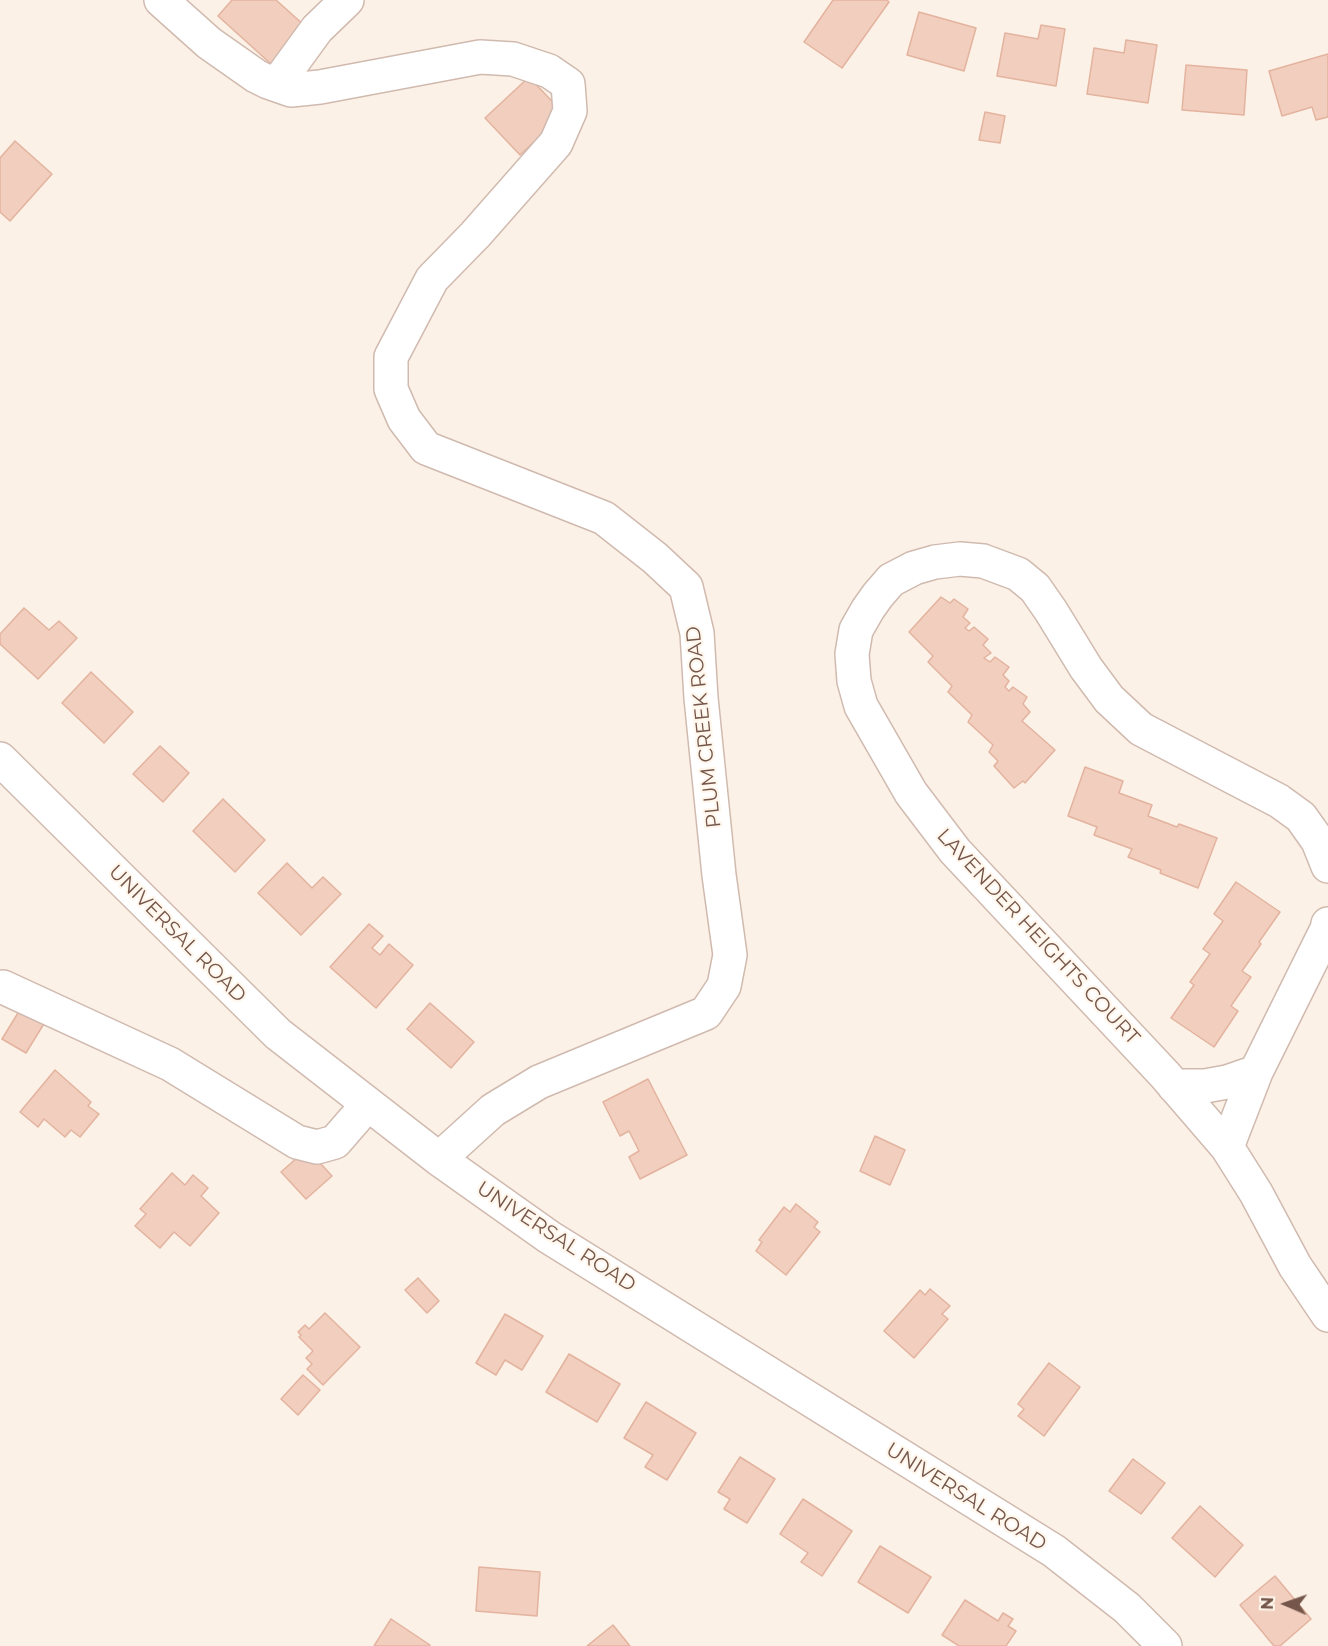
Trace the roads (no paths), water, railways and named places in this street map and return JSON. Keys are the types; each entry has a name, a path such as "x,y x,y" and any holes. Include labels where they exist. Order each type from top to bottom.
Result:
{"street":[{"name":"PLUM CREEK ROAD","path":"161,0 209,43 256,76 291,90 320,87 480,57 513,59 549,71 568,84 570,111 556,143 475,235 432,279 391,357 391,388 404,419 426,448 604,519 655,558 686,587 698,633 702,710 718,875 730,955 724,986 706,1013 539,1082 493,1110 439,1159"},
{"path":"277,84 317,29 347,0"},
{"name":"LAVENDER HEIGHTS COURT","path":"1328,866 1318,841 1301,817 1279,801 1141,729 1109,699 1086,668 1035,588 1018,574 983,561 960,559 914,568 891,580 868,609 856,630 852,654 854,681 861,706 911,793 955,851 1174,1086 1227,1147 1256,1193 1295,1266 1328,1315"},
{"name":"UNIVERSAL ROAD","path":"0,759 278,1034 439,1159 560,1243 1054,1551 1127,1608 1165,1646"},
{"path":"1227,1147 1256,1072 1328,924"},
{"path":"3,987 170,1064 297,1142 317,1147 335,1142 368,1104"},
{"path":"1174,1086 1204,1086 1227,1082 1256,1072"}]}
